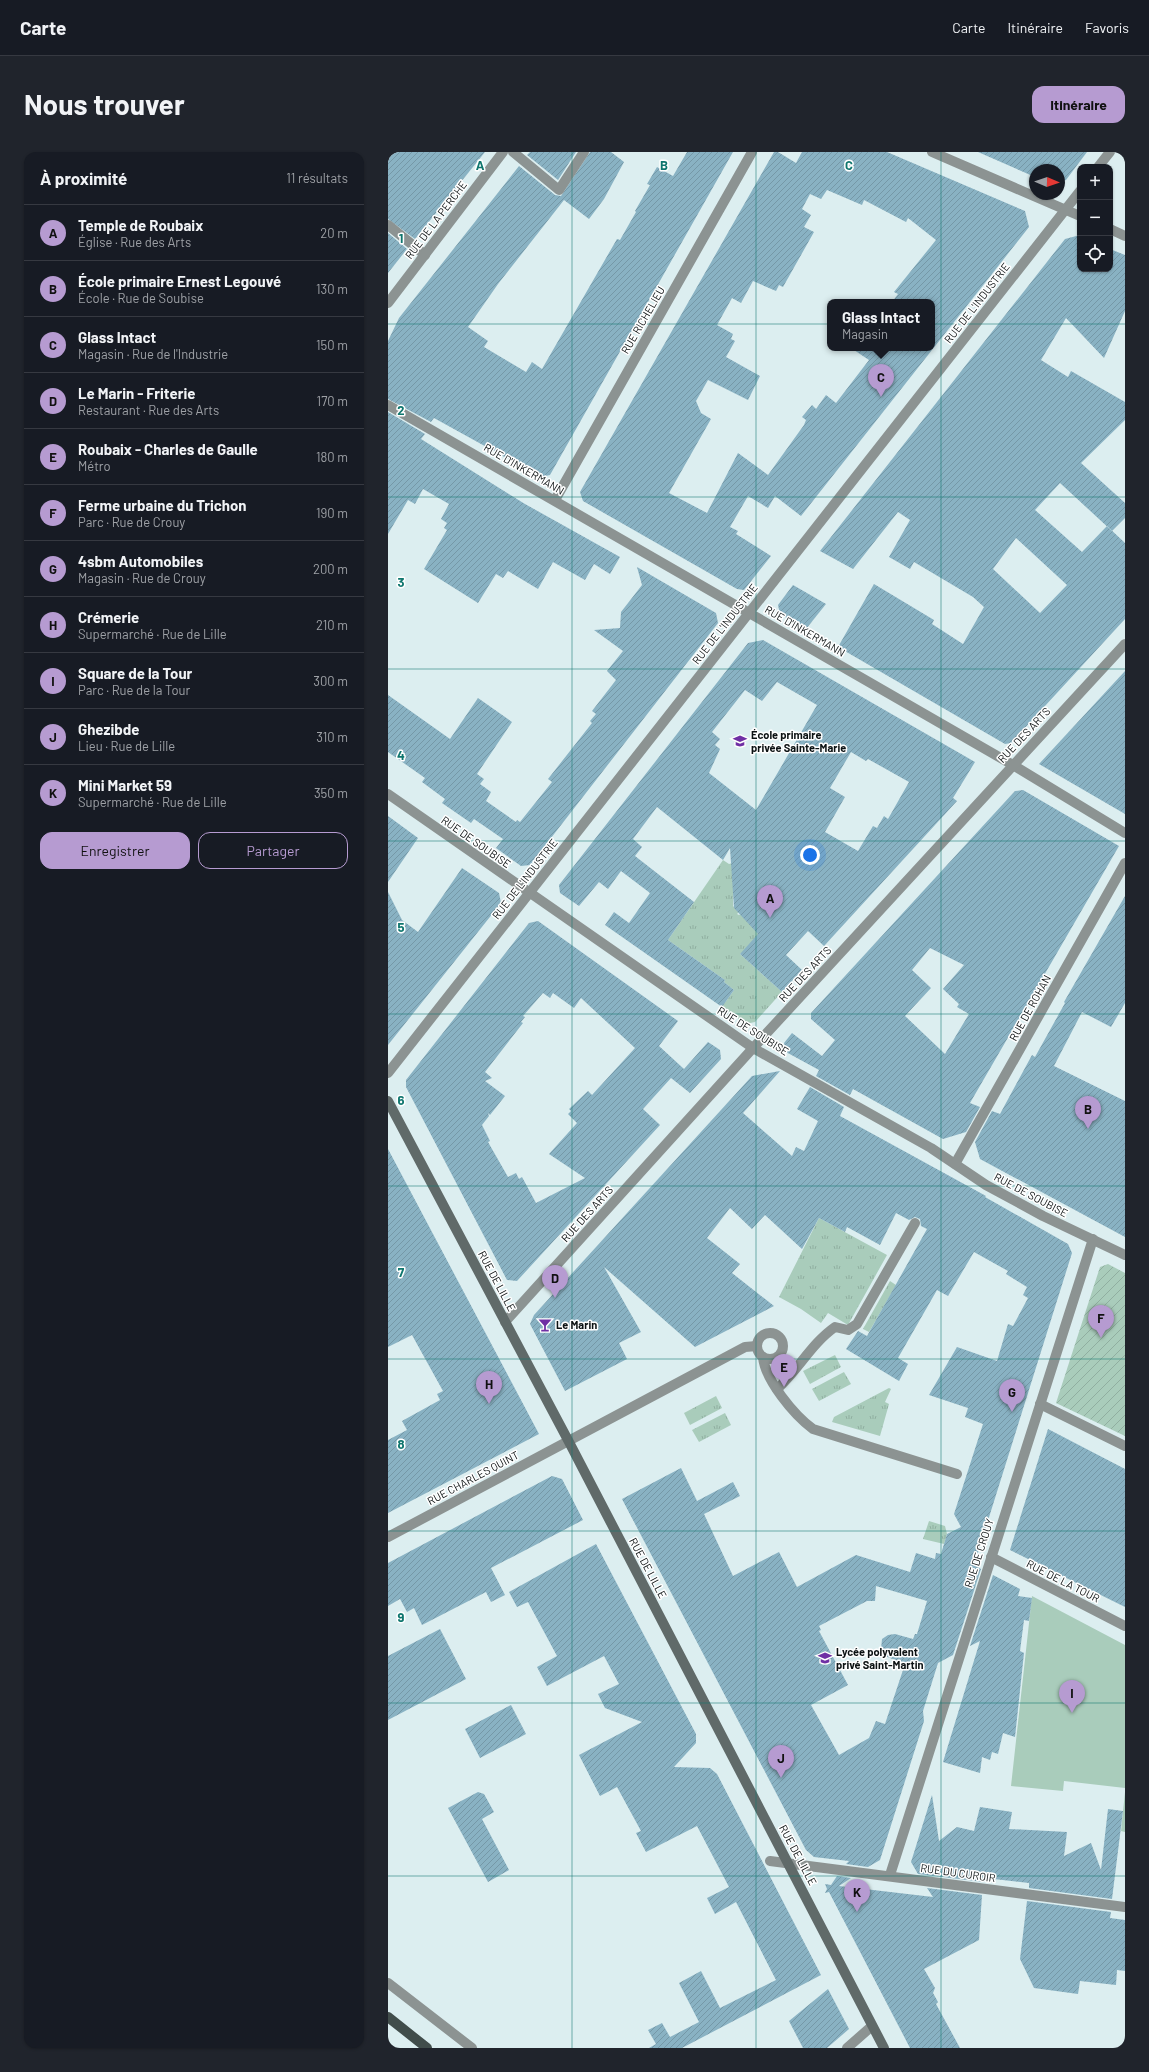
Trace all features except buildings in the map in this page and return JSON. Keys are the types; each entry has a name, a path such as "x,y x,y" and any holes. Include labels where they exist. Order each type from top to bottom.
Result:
{"main road":[{"path":"388,2018 427,2048"}],"street":[{"name":"RUE DE LA PERCHE","path":"388,302 503,152"},
{"path":"513,152 559,190 584,152"},
{"name":"RUE RICHELIEU","path":"554,500 752,152"},
{"path":"932,152 1077,215"},
{"path":"1100,164 1110,152"},
{"name":"RUE DE L'INDUSTRIE","path":"388,1073 1077,195"},
{"path":"388,225 425,255"},
{"path":"1113,230 1125,236"},
{"name":"RUE D'INKERMANN","path":"388,406 1013,765 1125,833"},
{"name":"RUE DES ARTS","path":"505,1322 753,1048 1125,644"},
{"name":"RUE DE SOUBISE","path":"388,794 529,894 753,1048 931,1148 977,1180 1036,1212 1125,1255"},
{"name":"RUE DE ROHAN","path":"955,1164 1125,863"},
{"name":"RUE DE LILLE","path":"388,1101 391,1113 569,1442 789,1862 884,2048"},
{"path":"778,1389 793,1374 824,1335 834,1327 848,1330 857,1324 915,1223"},
{"name":"RUE DE CROUY","path":"890,1875 1093,1239"},
{"path":"763,1356 772,1358 778,1356 782,1351 782,1341 778,1336 769,1333 761,1337 757,1346 759,1352 763,1356 765,1366 778,1389 803,1421 818,1431 957,1474"},
{"name":"RUE CHARLES QUINT","path":"388,1536 569,1442 745,1347 757,1346"},
{"path":"1040,1404 1125,1446"},
{"name":"RUE DE LA TOUR","path":"991,1557 1125,1626"},
{"name":"RUE DU CUROIR","path":"770,1861 789,1862 890,1875 1125,1907"},
{"path":"388,1983 472,2048"},
{"path":"846,2048 872,2026"}],"green space":[{"path":"749,858 740,887 733,894 733,906 739,912 737,914 741,914 748,920 748,923 750,922 766,937 740,954 782,992 755,1022 745,1024 722,1007 734,990 724,982 725,980 668,940 723,860 729,864"},
{"path":"819,1218 887,1255 848,1325 828,1313 821,1323 801,1309 779,1297"},
{"path":"1108,1264 1125,1273 1125,1436 1056,1403 1100,1267"},
{"path":"890,1281 896,1285 869,1332 863,1329"},
{"path":"835,1355 841,1367 810,1384 803,1371"},
{"path":"844,1372 851,1384 819,1401 812,1389"},
{"path":"889,1388 891,1389 885,1402 889,1404 880,1436 832,1422 834,1417"},
{"path":"716,1396 722,1408 690,1425 684,1413"},
{"path":"725,1413 731,1425 699,1442 692,1430"},
{"path":"929,1521 945,1526 947,1534 944,1544 923,1539"},
{"path":"1032,1596 1125,1645 1125,1788 1064,1781 1063,1791 1011,1786"},
{"path":"1125,1792 1125,1832 1121,1831"}],"place":[{"name":"Glass Intact","path":"881,397"},
{"name":"École primaire privée Sainte-Marie","path":"740,741"},
{"name":"Temple de Roubaix","path":"770,918"},
{"name":"École primaire Ernest Legouvé","path":"1088,1129"},
{"name":"Le Marin - Friterie","path":"555,1298"},
{"name":"Le Marin","path":"545,1325"},
{"name":"Ferme urbaine du Trichon","path":"1101,1338"},
{"name":"Roubaix - Charles de Gaulle","path":"784,1387"},
{"name":"Crémerie","path":"489,1404"},
{"name":"4sbm Automobiles","path":"1012,1412"},
{"name":"Lycée polyvalent privé Saint-Martin","path":"825,1658"},
{"name":"Square de la Tour","path":"1072,1713"},
{"name":"Ghezibde","path":"781,1778"},
{"name":"Mini Market 59","path":"857,1912"}]}
